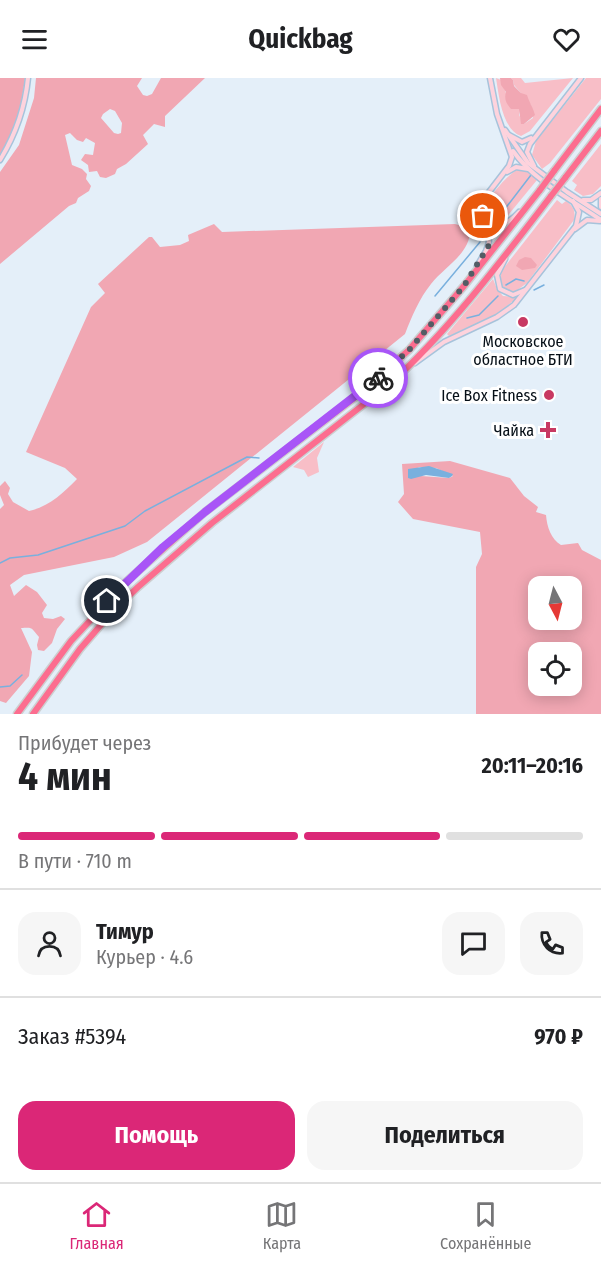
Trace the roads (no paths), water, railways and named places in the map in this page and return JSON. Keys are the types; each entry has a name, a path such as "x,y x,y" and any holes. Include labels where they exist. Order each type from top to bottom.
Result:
{"highway":[{"path":"17,714 71,641 128,580 205,512 382,375 409,350 464,286 601,109"},
{"path":"33,714 80,649 113,611 138,587 212,523 402,372 443,329 515,243 601,131"}],"street":[{"path":"0,160 14,135 20,118 28,78"},
{"path":"464,286 489,245 489,236 482,213 484,200 502,177 512,157 490,78"},
{"path":"508,134 522,142 529,140 581,78"},
{"path":"501,124 534,170 601,221"},
{"path":"534,170 527,152 536,133"},
{"path":"508,143 521,161 601,214"},
{"path":"502,177 516,167 534,170"},
{"path":"579,200 591,200 601,193"},
{"path":"601,199 601,207"},
{"path":"402,372 444,342 506,312 523,296 570,233 579,216 573,201"},
{"path":"482,213 491,224 505,224 530,203"},
{"path":"570,233 587,220 601,221"},
{"path":"515,243 497,275 498,285 505,293 513,295 524,291 530,285"}],"water":[{"path":"429,466 453,474 449,478 426,475 408,478 408,469"}],"waterway":[{"path":"501,214 531,175"},
{"path":"435,296 480,242"},
{"path":"506,285 516,279 524,281"},
{"path":"534,290 544,285"},
{"path":"467,318 479,315 498,296"},
{"path":"0,563 10,558 38,555 125,526 145,511 247,457 259,458"},
{"path":"0,687 10,686 22,675"}],"place":[{"name":"Московское областное БТИ","path":"523,322"},
{"name":"Ice Box Fitness","path":"549,395"},
{"name":"Чайка","path":"548,430"}]}
